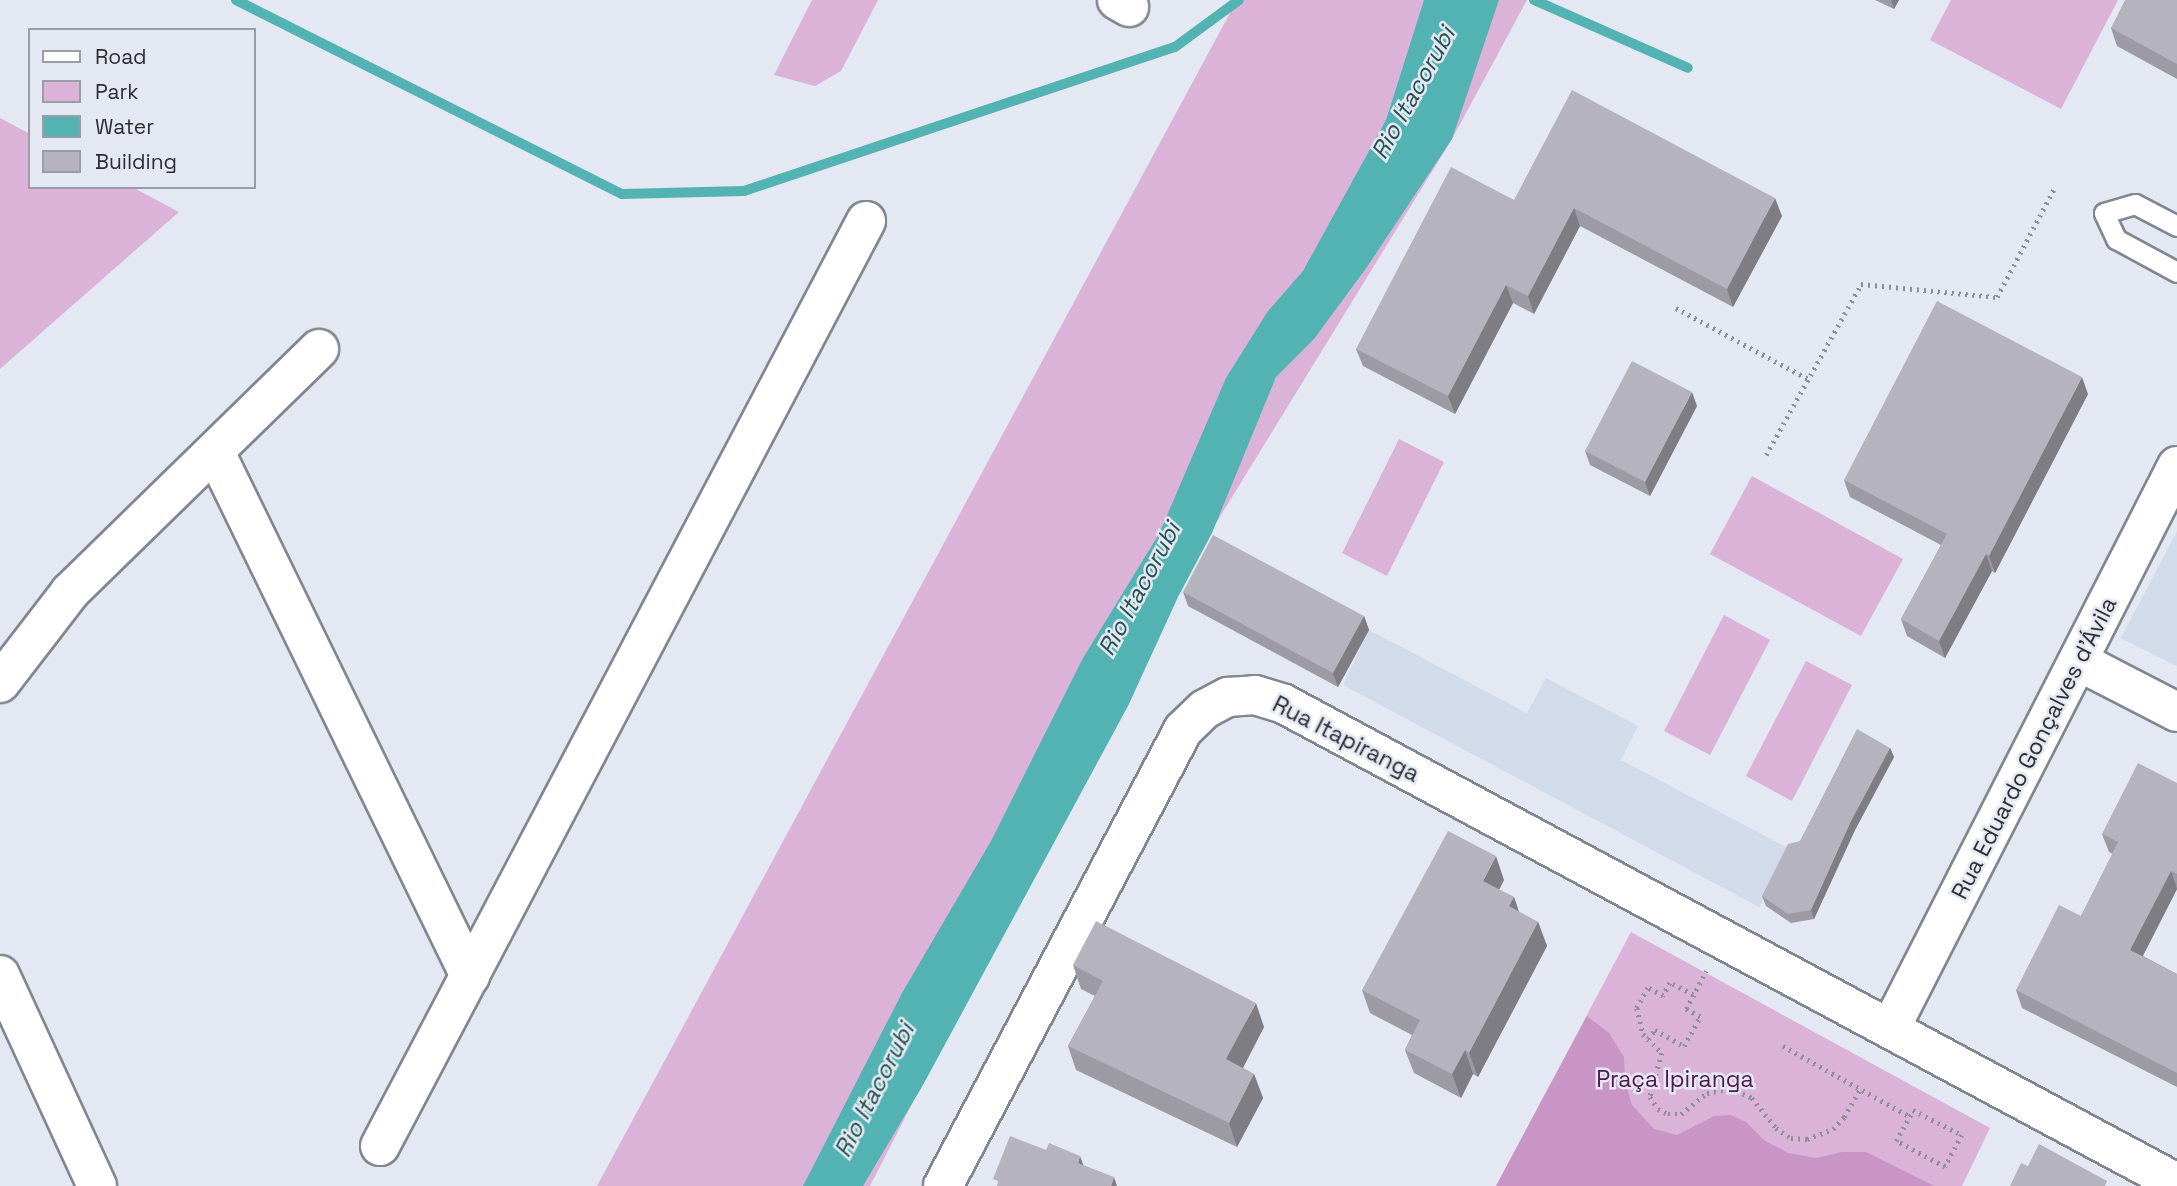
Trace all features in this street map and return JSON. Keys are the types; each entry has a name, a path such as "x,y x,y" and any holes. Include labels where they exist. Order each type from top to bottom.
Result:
{"street":[{"path":"380,1146 866,221"},
{"path":"0,684 70,592 319,349"},
{"path":"215,452 470,976"},
{"name":"Rua Eduardo Gonçalves d'Ávila","path":"1890,1029 2177,466"},
{"path":"2078,662 2177,712"},
{"name":"Rua Itapiranga","path":"943,1186 1183,730 1205,709 1228,697 1255,695 1284,704 2177,1183"},
{"path":"0,975 97,1186"}],"lane":[{"path":"2177,226 2135,204 2104,213 2116,239 2177,272"}],"path":[{"path":"1766,456 1861,284 1997,297 2055,187"},
{"path":"1675,307 1810,380"},
{"path":"1648,1039 1655,1030 1684,1046 1700,1017 1686,1009 1693,995 1671,983 1663,996 1648,988 1637,1008 1638,1023 1648,1039 1662,1053 1650,1097 1658,1109 1668,1114 1681,1114 1707,1093 1730,1088 1752,1098 1791,1138 1807,1139 1833,1129 1844,1117 1860,1089"},
{"path":"1783,1046 1909,1116"},
{"path":"1913,1110 1962,1135 1945,1167 1896,1141 1909,1116 1913,1110"}],"shaded area":[{"path":"2177,531 2177,666 2121,638"},
{"path":"1369,630 1527,713 1546,678 1638,726 1621,760 1790,849 1759,907 1343,685"},
{"path":"1587,1016 1609,1033 1624,1057 1625,1081 1632,1105 1654,1129 1677,1135 1714,1116 1731,1115 1746,1122 1764,1140 1788,1153 1816,1158 1842,1152 1866,1152 1934,1186 1496,1186"}],"green space":[{"path":"812,0 878,0 841,71 815,86 774,75"},
{"path":"1237,0 1527,0 1452,139 1178,585 870,1186 597,1186"},
{"path":"1951,0 2118,0 2061,109 1930,40"},
{"path":"0,118 28,133 28,189 136,189 179,212 0,369"},
{"path":"1399,439 1444,462 1387,576 1342,553"},
{"path":"1752,476 1903,559 1861,636 1710,554"},
{"path":"1724,615 1770,640 1710,755 1664,731"},
{"path":"1806,661 1852,685 1792,801 1746,776"},
{"name":"Praça Ipiranga","path":"1631,932 1990,1128 1962,1186 1496,1186"}],"water":[{"name":"Rio Itacorubi","path":"1424,0 1499,0 1452,139 1367,267 1314,339 1276,377 1212,533 1178,597 1128,706 923,1085 863,1186 803,1186 902,993 991,841 1083,658 1159,534 1226,378 1268,311 1303,271 1386,120"}],"building":[{"path":"2125,0 2177,0 2177,64 2111,28"},
{"path":"1572,90 1775,198 1727,289 1574,208 1528,296 1506,285 1448,396 1356,349 1451,167 1514,200"},
{"path":"1937,301 2082,377 1989,556 1986,554 1939,641 1901,619 1947,534 1844,480"},
{"path":"1632,361 1692,392 1645,482 1585,451"},
{"path":"1213,535 1364,616 1333,673 1183,592"},
{"path":"1857,729 1890,748 1851,821 1811,910 1788,914 1762,896 1788,844 1800,841"},
{"path":"2138,763 2177,783 2177,874 2171,871 2130,950 2177,974 2177,1073 2016,990 2059,905 2081,916 2118,842 2102,834"},
{"path":"1448,831 1496,856 1483,881 1514,897 1509,906 1538,922 1469,1053 1465,1050 1452,1074 1405,1050 1420,1020 1362,990"},
{"path":"1096,921 1256,1003 1226,1059 1254,1074 1229,1123 1068,1046 1103,981 1073,965"},
{"path":"1010,1136 1046,1150 1049,1143 1080,1156 1078,1163 1114,1177 1111,1186 997,1186 998,1181 993,1179"},
{"path":"2039,1144 2107,1181 2105,1186 2010,1186 2021,1163 2028,1166"}],"waterway":[{"path":"236,0 622,194 744,191 1175,47 1239,0"},
{"path":"1534,0 1688,68"}]}
